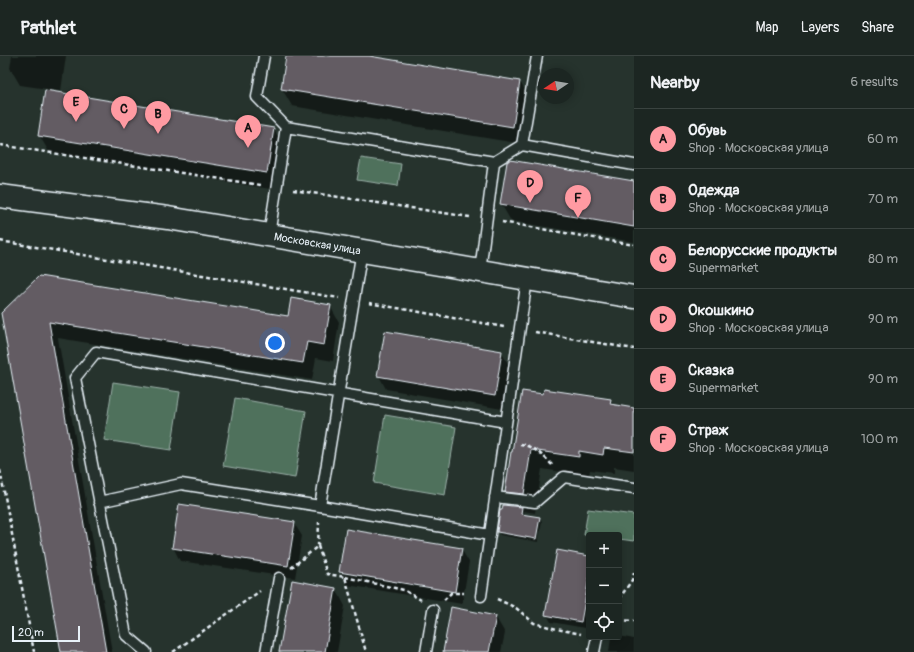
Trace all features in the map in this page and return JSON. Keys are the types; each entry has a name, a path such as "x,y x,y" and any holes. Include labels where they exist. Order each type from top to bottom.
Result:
{"main road":[{"name":"Московская улица","path":"0,196 168,218 634,297"}],"lane":[{"path":"264,56 257,97 286,127 494,162 522,145 634,165"},
{"path":"522,145 536,56"},
{"path":"269,235 286,127"},
{"path":"480,271 494,162"},
{"path":"320,506 362,250"},
{"path":"481,596 527,279"},
{"path":"146,652 126,635 75,378 96,352 506,422"},
{"path":"495,497 535,502 564,477 634,488"},
{"path":"99,502 181,484 490,535"},
{"path":"266,652 279,578"},
{"path":"426,652 433,610"},
{"path":"594,652 596,640"}],"path":[{"path":"0,145 486,219 634,245"},
{"path":"0,241 634,349"},
{"path":"503,441 527,445 543,456 564,477"},
{"path":"0,470 34,652"},
{"path":"318,546 327,574 345,577 366,652"},
{"path":"622,595 632,580 634,572"},
{"path":"622,620 634,621"}],"green space":[{"path":"361,158 401,164 398,186 357,180"},
{"path":"113,382 180,392 171,450 104,440"},
{"path":"235,398 306,411 295,478 223,466"},
{"path":"385,415 456,427 445,495 374,483"},
{"path":"588,509 634,515 634,541 622,539 622,532 586,532 586,535 584,535"}],"building":[{"path":"286,56 369,56 520,81 513,127 281,89"},
{"path":"45,90 274,128 267,173 38,136"},
{"path":"510,160 634,181 634,227 500,204 507,162"},
{"path":"39,276 288,316 291,298 331,305 324,345 307,342 303,363 49,322 106,652 61,652 1,313"},
{"path":"385,331 502,351 495,396 377,376"},
{"path":"544,389 611,399 610,404 634,408 634,452 604,448 603,455 579,451 579,457 531,450 524,494 505,492 522,391 543,394"},
{"path":"179,504 295,522 288,566 172,548"},
{"path":"503,505 522,507 521,514 540,517 536,539 497,532 500,510 502,510"},
{"path":"346,529 462,548 455,592 339,572"},
{"path":"557,550 586,555 586,594 581,622 545,615"},
{"path":"292,580 336,588 325,652 279,652"},
{"path":"451,607 496,616 489,652 443,652"}],"place":[{"name":"Сказка","path":"76,122"},
{"name":"Белорусские продукты","path":"124,129"},
{"name":"Одежда","path":"158,134"},
{"name":"Обувь","path":"248,148"},
{"name":"Окошкино","path":"530,203"},
{"name":"Страж","path":"578,218"}]}
